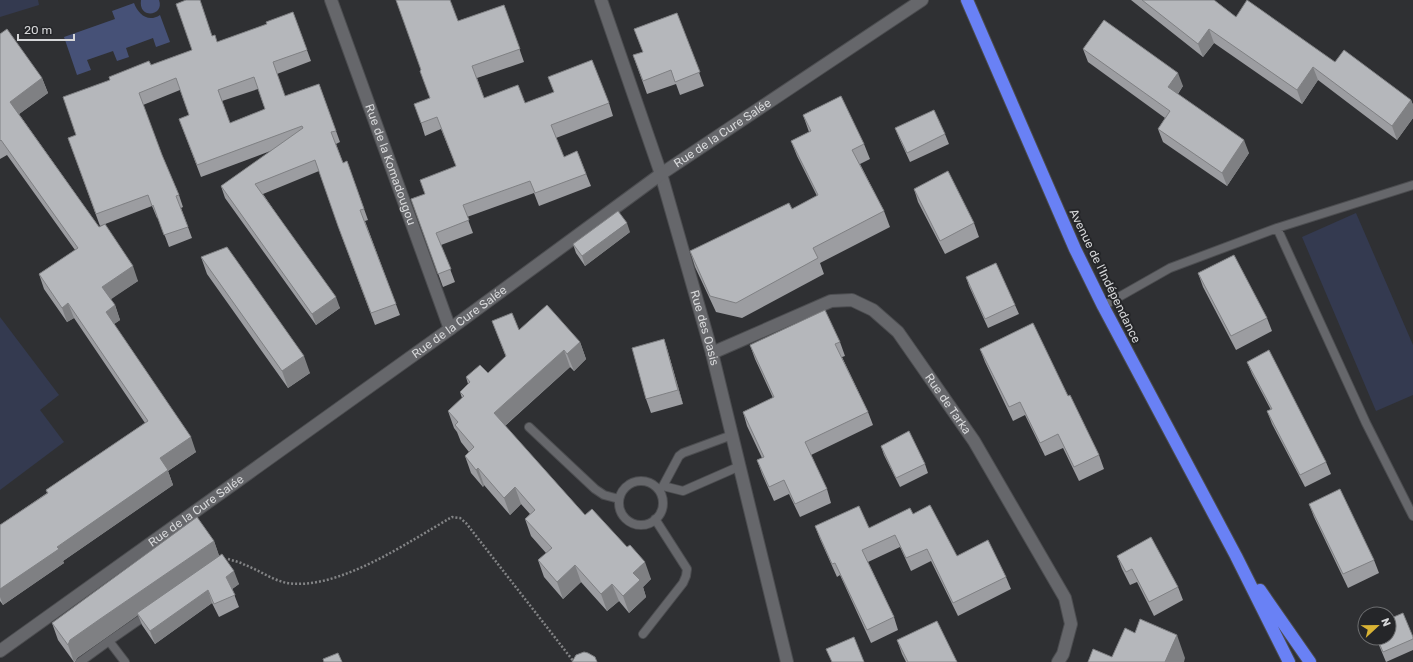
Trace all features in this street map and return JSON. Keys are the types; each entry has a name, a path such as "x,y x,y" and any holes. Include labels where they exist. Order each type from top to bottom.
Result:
{"highway":[{"name":"Avenue de l'Indépendance","path":"967,0 1075,249 1102,306 1236,556 1289,662"},
{"name":"Avenue de l'Indépendance","path":"1236,556 1310,662"}],"street":[{"name":"Rue de la Komadougou","path":"330,0 450,329"},
{"name":"Rue des Oasis","path":"601,0 660,174 712,353 787,662"},
{"name":"Rue de la Cure Salée","path":"0,651 450,329 660,174 922,0"},
{"name":"Rue de Tarka","path":"712,353 831,301 852,300 873,310 898,332 974,441 1065,598 1071,624 1058,662"}],"lane":[{"path":"1102,306 1170,268 1277,228 1413,185"},
{"path":"1277,228 1366,424 1413,516"},
{"path":"529,427 595,489 604,495 619,499"},
{"path":"732,435 683,453 679,456 660,488 662,504 661,510 655,519 645,524 638,525 631,523 621,513 619,499 626,487 632,483 639,481 646,482 660,488 683,491 740,466"},
{"path":"643,634 683,583 687,569 655,519"},
{"path":"80,662 155,609"},
{"path":"109,641 125,662"}],"path":[{"path":"228,559 246,565 286,583 306,584 364,568 452,518 460,518 466,523 574,662"}],"shaded area":[{"path":"0,0 38,0 39,5 0,17"},
{"path":"141,0 159,0 160,5 158,10 151,14 143,11"},
{"path":"134,3 138,11 148,18 160,15 170,42 156,47 153,38 126,48 129,57 117,61 113,51 87,60 91,70 77,75 64,37 115,19 112,11"},
{"path":"1356,213 1413,345 1413,395 1376,411 1302,237"},
{"path":"0,317 59,395 40,410 64,442 0,490"}],"building":[{"path":"186,0 200,0 212,36 215,35 217,42 267,24 266,22 293,12 307,50 273,62 285,96 319,84 336,131 331,132 343,163 347,161 364,209 360,210 396,304 371,313 315,160 255,184 336,297 312,314 221,186 303,128 302,126 197,165 179,119 189,115 176,78 139,93 162,155 179,195 176,196 188,227 164,235 148,195 96,214 68,138 76,135 63,97 110,80 109,77 149,61 151,65 192,50 176,4","holes":["254,77 265,109 230,123 218,90"]},
{"path":"396,0 450,0 458,21 504,5 520,49 472,66 484,98 518,85 525,103 554,92 548,77 592,60 609,103 551,125 564,157 577,151 586,174 535,193 530,181 463,205 469,220 436,233 451,269 438,274 411,199 425,194 420,180 456,166 437,117 421,123 414,104 430,98"},
{"path":"1142,0 1214,0 1236,17 1247,0 1335,62 1344,50 1411,100 1392,126 1313,67 1297,90 1209,29 1198,44"},
{"path":"677,13 700,72 675,82 671,70 643,81 633,55 643,52 634,29"},
{"path":"1104,20 1178,73 1168,87 1244,140 1222,173 1158,129 1170,111 1083,49"},
{"path":"7,29 42,78 10,102 99,227 105,224 133,266 102,287 115,305 106,312 191,437 160,458 168,470 57,547 59,549 0,589 0,525 48,493 46,490 148,421 68,303 62,308 39,274 78,248 1,140 0,141 0,34"},
{"path":"841,96 864,144 852,150 884,211 813,248 818,258 736,303 710,296 690,251 789,203 792,209 818,195 791,141 811,131 803,115"},
{"path":"934,110 945,134 907,153 895,128"},
{"path":"948,171 974,223 940,241 914,189"},
{"path":"618,211 627,223 582,256 573,244"},
{"path":"227,247 304,356 282,371 201,257"},
{"path":"1234,255 1267,318 1231,336 1198,273"},
{"path":"996,263 1015,305 985,319 966,277"},
{"path":"547,305 580,342 567,354 564,350 494,413 585,515 592,509 627,547 630,545 645,562 633,573 640,580 623,596 612,584 601,594 575,565 557,582 538,560 552,548 525,519 535,510 515,487 504,498 478,468 476,470 465,456 474,447 455,425 458,422 448,411 464,396 460,392 470,382 466,377 480,365 488,373 506,356 492,321 512,313 519,330"},
{"path":"825,310 840,342 835,344 868,412 805,442 827,489 795,504 784,480 769,487 757,460 764,457 743,412 774,397 750,345"},
{"path":"1033,323 1068,396 1070,395 1099,455 1074,467 1058,434 1040,443 1020,402 1009,407 980,349"},
{"path":"664,339 678,390 646,399 632,348"},
{"path":"1269,350 1326,462 1300,475 1267,411 1272,409 1247,362"},
{"path":"909,431 925,464 896,478 881,446"},
{"path":"1340,489 1374,560 1343,574 1309,504"},
{"path":"930,505 957,556 988,540 1006,577 953,603 927,549 906,558 895,535 862,550 894,617 867,630 835,563 832,564 815,526 859,506 869,528 910,508 913,514"},
{"path":"197,517 214,541 70,640 68,645 52,623"},
{"path":"1151,537 1178,587 1149,602 1132,569 1126,572 1117,556"},
{"path":"222,554 234,571 226,577 235,595 214,604 208,590 150,631 137,613"},
{"path":"1403,613 1413,639 1397,646 1397,616"},
{"path":"1140,619 1177,635 1165,662 1088,662 1093,649 1112,657 1125,628 1135,633"},
{"path":"937,621 957,662 908,662 897,640"},
{"path":"854,637 864,662 832,662 826,649"},
{"path":"1380,646 1397,646 1383,652"},
{"path":"584,652 595,657 597,662 572,662 576,655"},
{"path":"338,653 342,662 324,662 323,659"}]}
